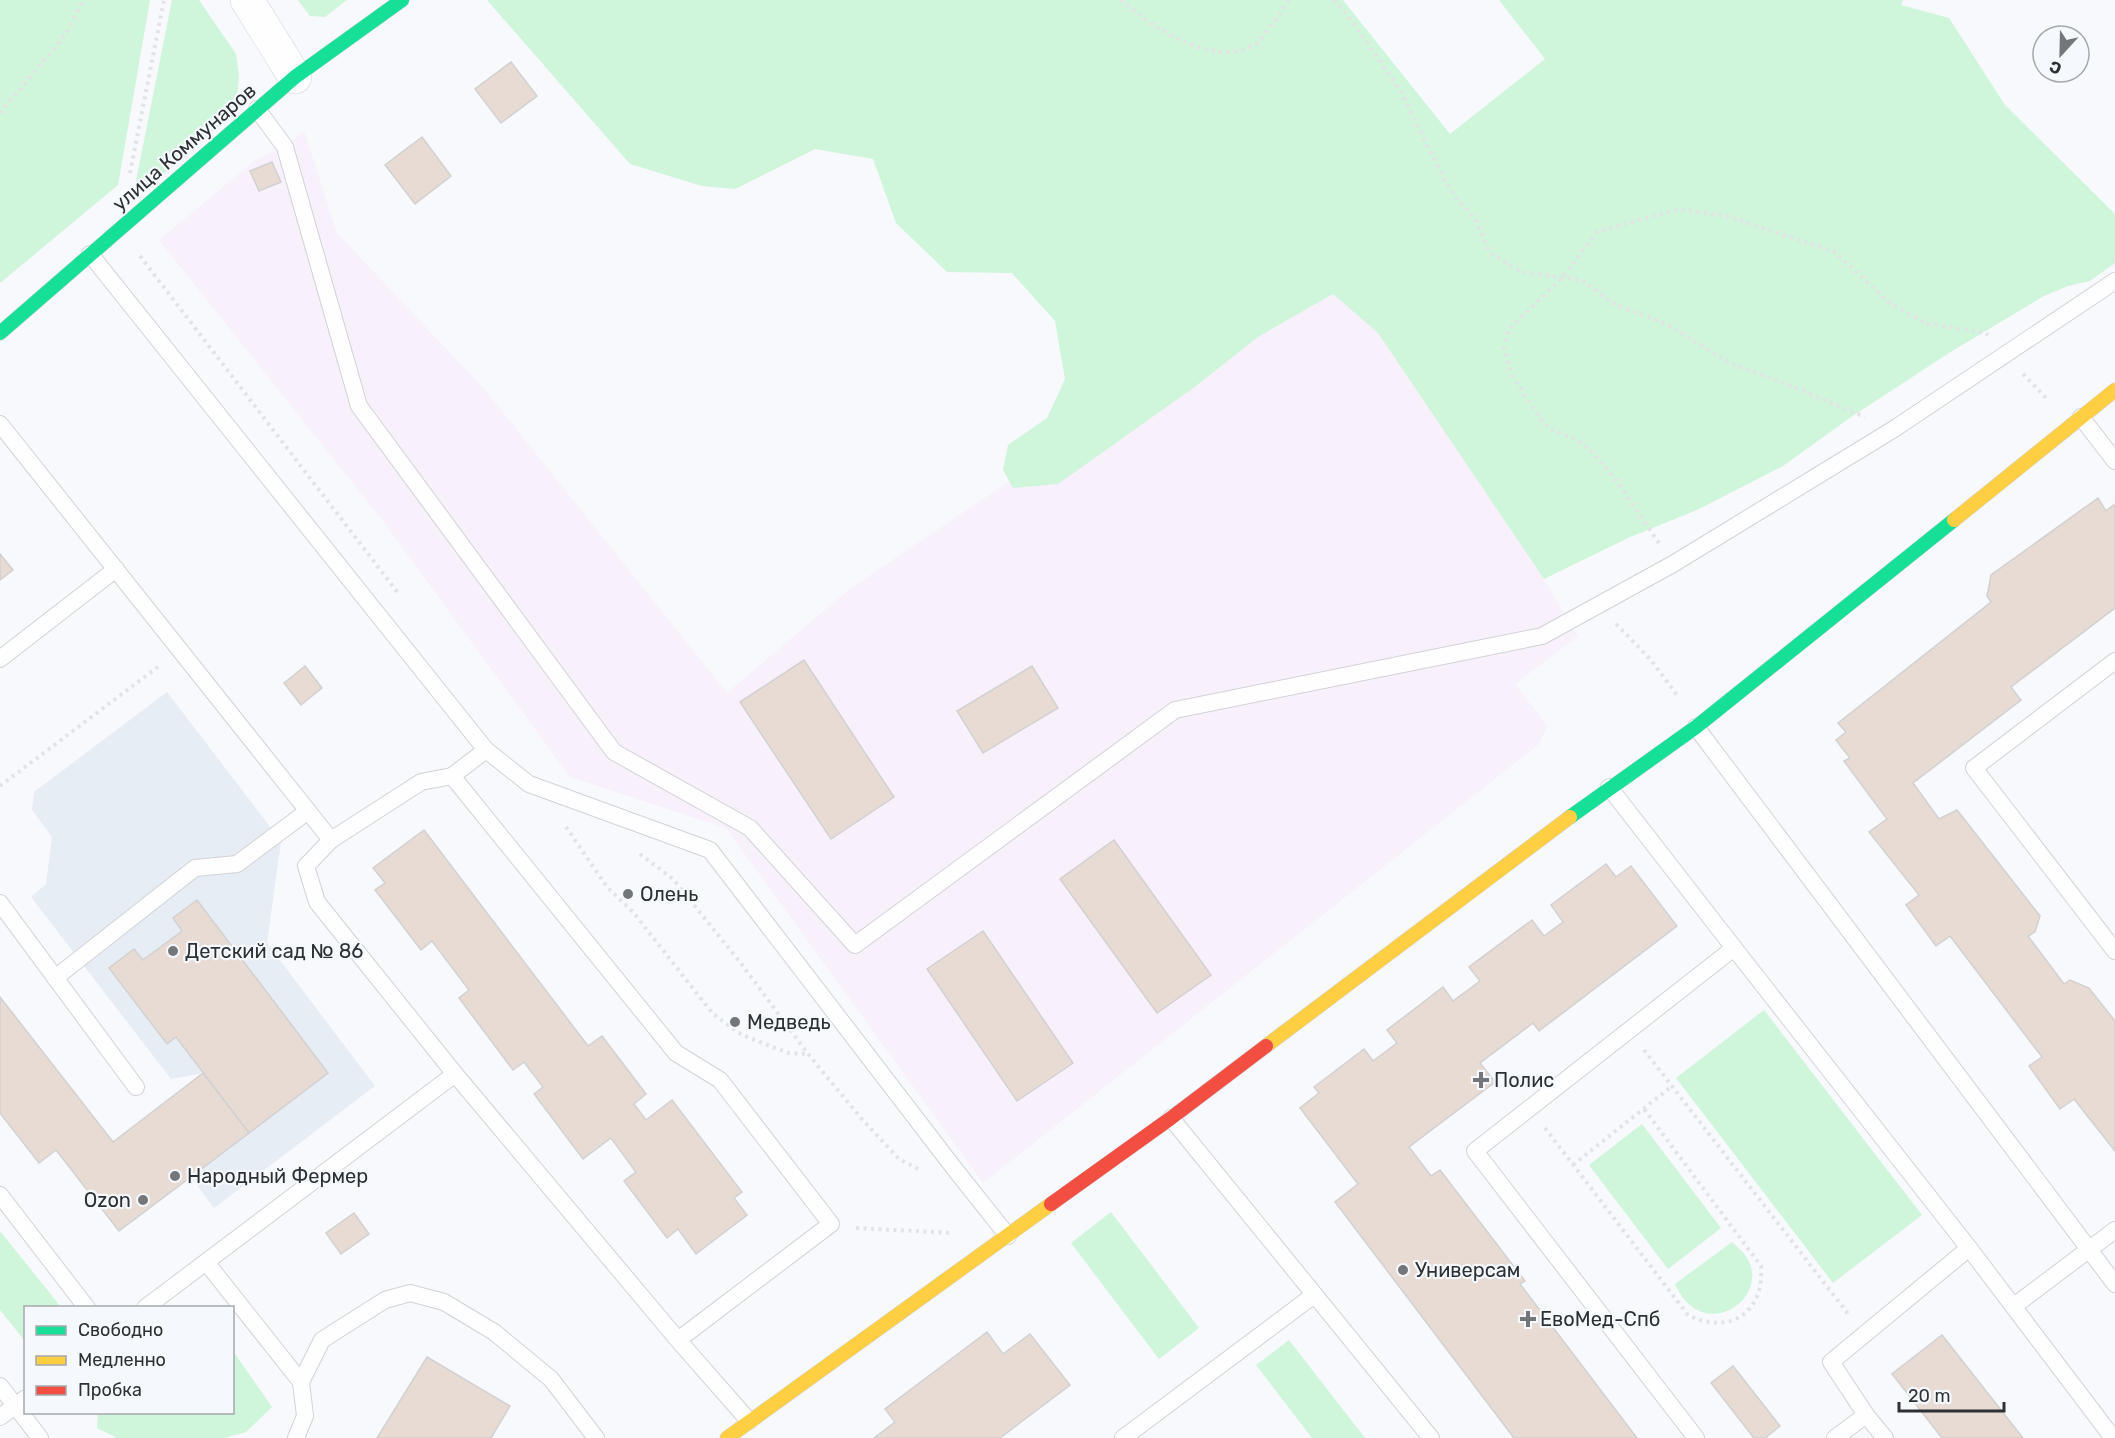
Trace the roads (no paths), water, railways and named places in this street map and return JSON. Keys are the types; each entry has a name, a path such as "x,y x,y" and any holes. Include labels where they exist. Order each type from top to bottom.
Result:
{"street":[{"path":"247,0 295,77"},
{"name":"улица Коммунаров","path":"0,333 295,77 402,0"},
{"path":"727,1438 1171,1118 1609,787 1696,727 2115,390"}],"lane":[{"path":"257,109 285,147 359,406 614,752 750,828 855,945 1175,710 1542,636 1673,564 1894,429 2115,281"},
{"path":"90,254 486,750 529,784 710,850 1008,1236"},
{"path":"2081,417 2115,461"},
{"path":"0,424 331,840"},
{"path":"0,659 116,568"},
{"path":"2115,661 1974,768 2115,951"},
{"path":"1696,727 2115,1284"},
{"path":"486,750 452,776 421,782 331,840 306,866 317,902 455,1074 678,1340 749,1421"},
{"path":"452,776 676,1053 720,1080 831,1224 678,1340"},
{"path":"1609,787 2014,1306 2113,1438"},
{"path":"55,978 195,868 237,864 308,811"},
{"path":"0,903 136,1087"},
{"path":"1696,1438 1474,1151 1734,948"},
{"path":"148,1306 455,1074"},
{"path":"1171,1118 1431,1438"},
{"path":"0,1195 85,1306"},
{"path":"2014,1306 2115,1230"},
{"path":"1885,1438 1866,1415 1831,1362 1969,1248"},
{"path":"206,1262 302,1382"},
{"path":"296,1438 305,1416 302,1382 322,1340 385,1300 410,1293 444,1302 494,1332 551,1379 596,1438"},
{"path":"1123,1438 1314,1295"},
{"path":"0,1386 20,1402 0,1417"},
{"path":"27,1414 40,1438"},
{"path":"1835,1438 1866,1415"}],"place":[{"name":"Олень","path":"628,894"},
{"name":"Детский сад № 86","path":"173,951"},
{"name":"Медведь","path":"735,1022"},
{"name":"Полис","path":"1481,1080"},
{"name":"Народный Фермер","path":"175,1176"},
{"name":"Ozon","path":"143,1200"},
{"name":"Универсам","path":"1403,1270"},
{"name":"ЕвоМед-Спб","path":"1528,1319"}]}
